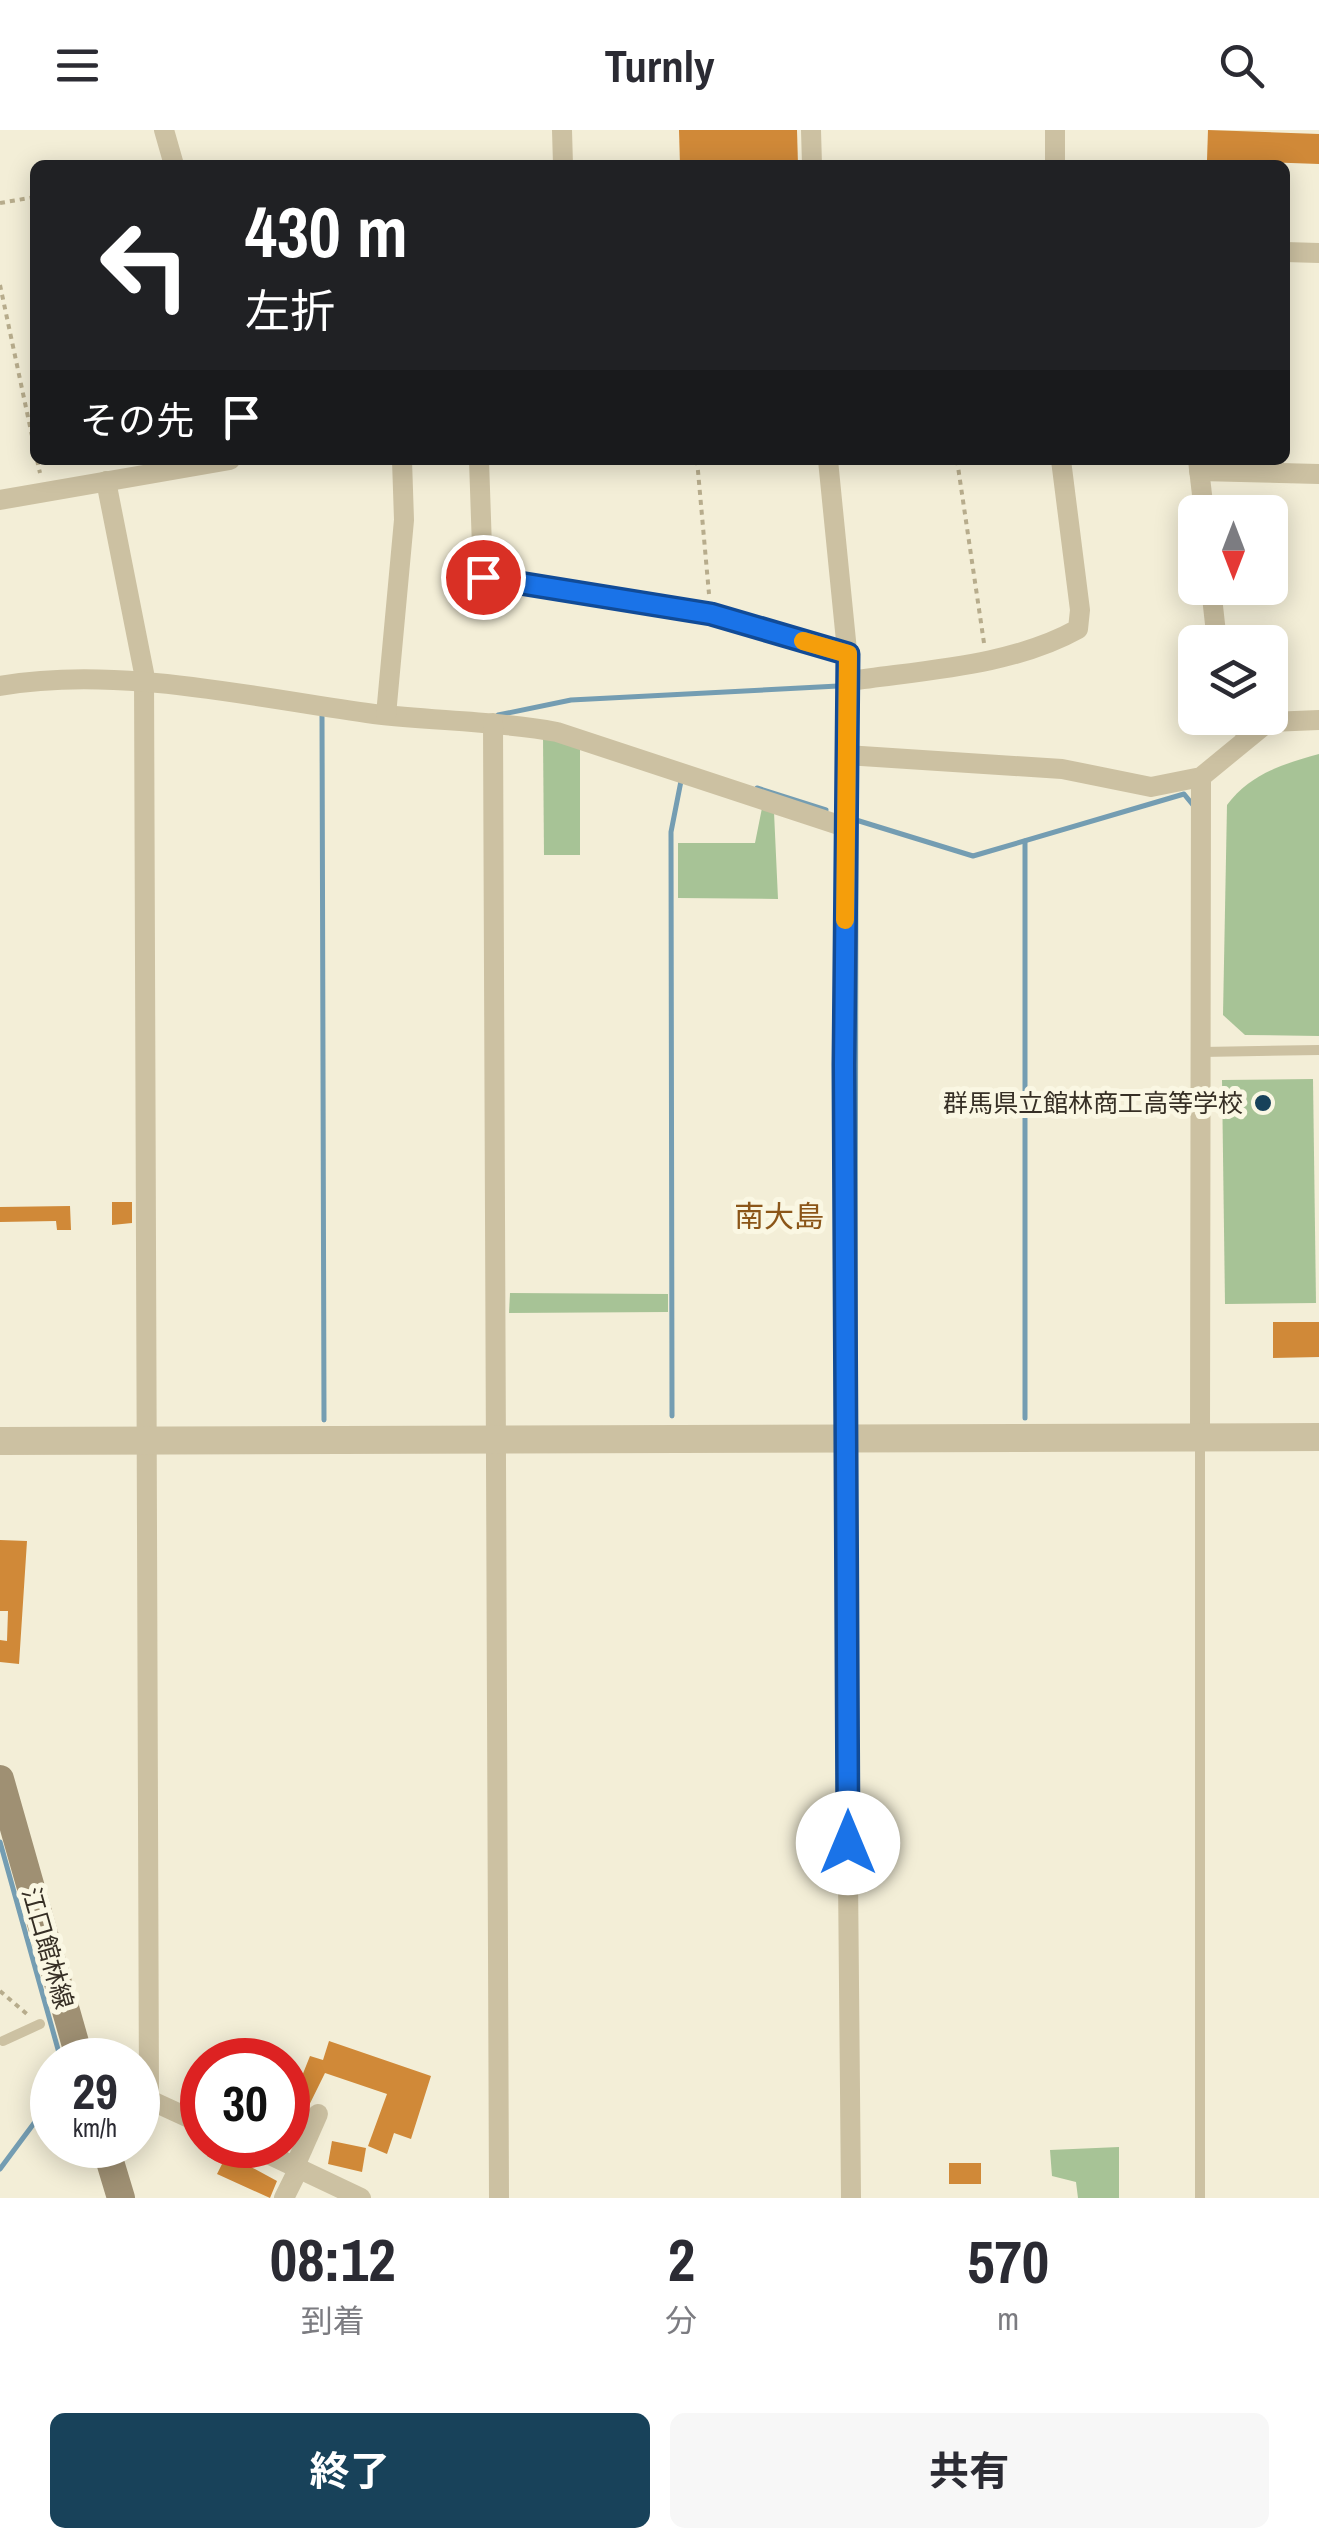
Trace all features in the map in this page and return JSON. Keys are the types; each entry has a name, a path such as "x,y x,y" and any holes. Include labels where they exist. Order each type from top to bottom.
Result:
{"main road":[{"name":"江口館林線","path":"0,1779 74,2038"},
{"path":"112,2168 120,2198"}],"street":[{"path":"164,130 173,160"},
{"path":"562,130 563,160"},
{"path":"811,130 812,160"},
{"path":"1055,130 1055,160"},
{"path":"1290,252 1319,253"},
{"path":"0,500 202,465"},
{"path":"386,715 404,520 402,465"},
{"path":"479,465 483,577 711,614 848,654"},
{"path":"829,465 850,681 845,826 844,1436 850,2198"},
{"path":"850,681 986,659 1056,641 1078,629 1080,610 1062,465"},
{"path":"1202,495 1199,466 1319,474"},
{"path":"106,482 144,684 143,2038"},
{"path":"0,686 50,677 144,684 558,732 845,826"},
{"path":"1288,721 1319,720"},
{"path":"493,723 499,2198"},
{"path":"846,754 1062,769 1151,788 1200,777 1236,735"},
{"path":"1200,777 1200,1438"},
{"path":"0,1441 1319,1437"},
{"path":"310,2134 318,2114"},
{"path":"284,2198 297,2168"},
{"path":"299,2168 361,2198"}],"lane":[{"path":"1202,1052 1319,1050"},
{"path":"1200,1438 1200,2198"},
{"path":"1,2041 40,2024"}],"path":[{"path":"0,203 30,198"},
{"path":"0,285 30,426"},
{"path":"697,465 711,614"},
{"path":"958,465 986,659"}],"green space":[{"path":"543,737 580,746 580,855 544,855"},
{"path":"1319,754 1319,1036 1245,1035 1223,1015 1227,805 1257,778"},
{"path":"762,808 774,812 778,899 678,898 678,843 755,843"},
{"path":"1313,1079 1316,1303 1225,1304 1222,1080"},
{"path":"510,1293 668,1294 668,1312 509,1313"},
{"path":"1119,2147 1119,2198 1078,2198 1076,2182 1052,2176 1050,2150"}],"building":[{"path":"679,130 797,130 798,160 680,160"},
{"path":"1208,130 1319,134 1319,164 1207,160"},
{"path":"112,1202 132,1202 132,1223 112,1225"},
{"path":"70,1206 71,1230 57,1230 56,1221 0,1222 0,1207"},
{"path":"1273,1322 1319,1322 1319,1357 1273,1358"},
{"path":"0,1540 27,1541 19,1664 0,1662 0,1640 7,1641 8,1611 0,1611"},
{"path":"329,2041 431,2076 411,2139 394,2133 387,2154 368,2146 387,2094 325,2073 310,2103 310,2056 323,2060"},
{"path":"332,2141 366,2148 362,2172 328,2164"},
{"path":"949,2163 981,2163 981,2184 949,2184"},
{"path":"220,2168 253,2168 277,2181 270,2198 217,2174"}],"waterway":[{"path":"498,715 571,700 838,686"},
{"path":"322,715 324,1420"},
{"path":"672,1416 671,832 681,781"},
{"path":"757,788 826,810"},
{"path":"855,1417 856,820 973,856 1184,794 1193,805"},
{"path":"1025,841 1025,1418"},
{"path":"0,1842 55,2038"},
{"path":"0,2169 30,2129"}],"slow traffic":[{"path":"803,641 848,654 845,920"}],"place":[{"name":"群馬県立館林商工高等学校","path":"1263,1103"}],"district":[{"name":"南大島","path":"779,1216"}],"route":[{"path":"483,577 711,614 848,654 844,1449 848,1843"}]}
